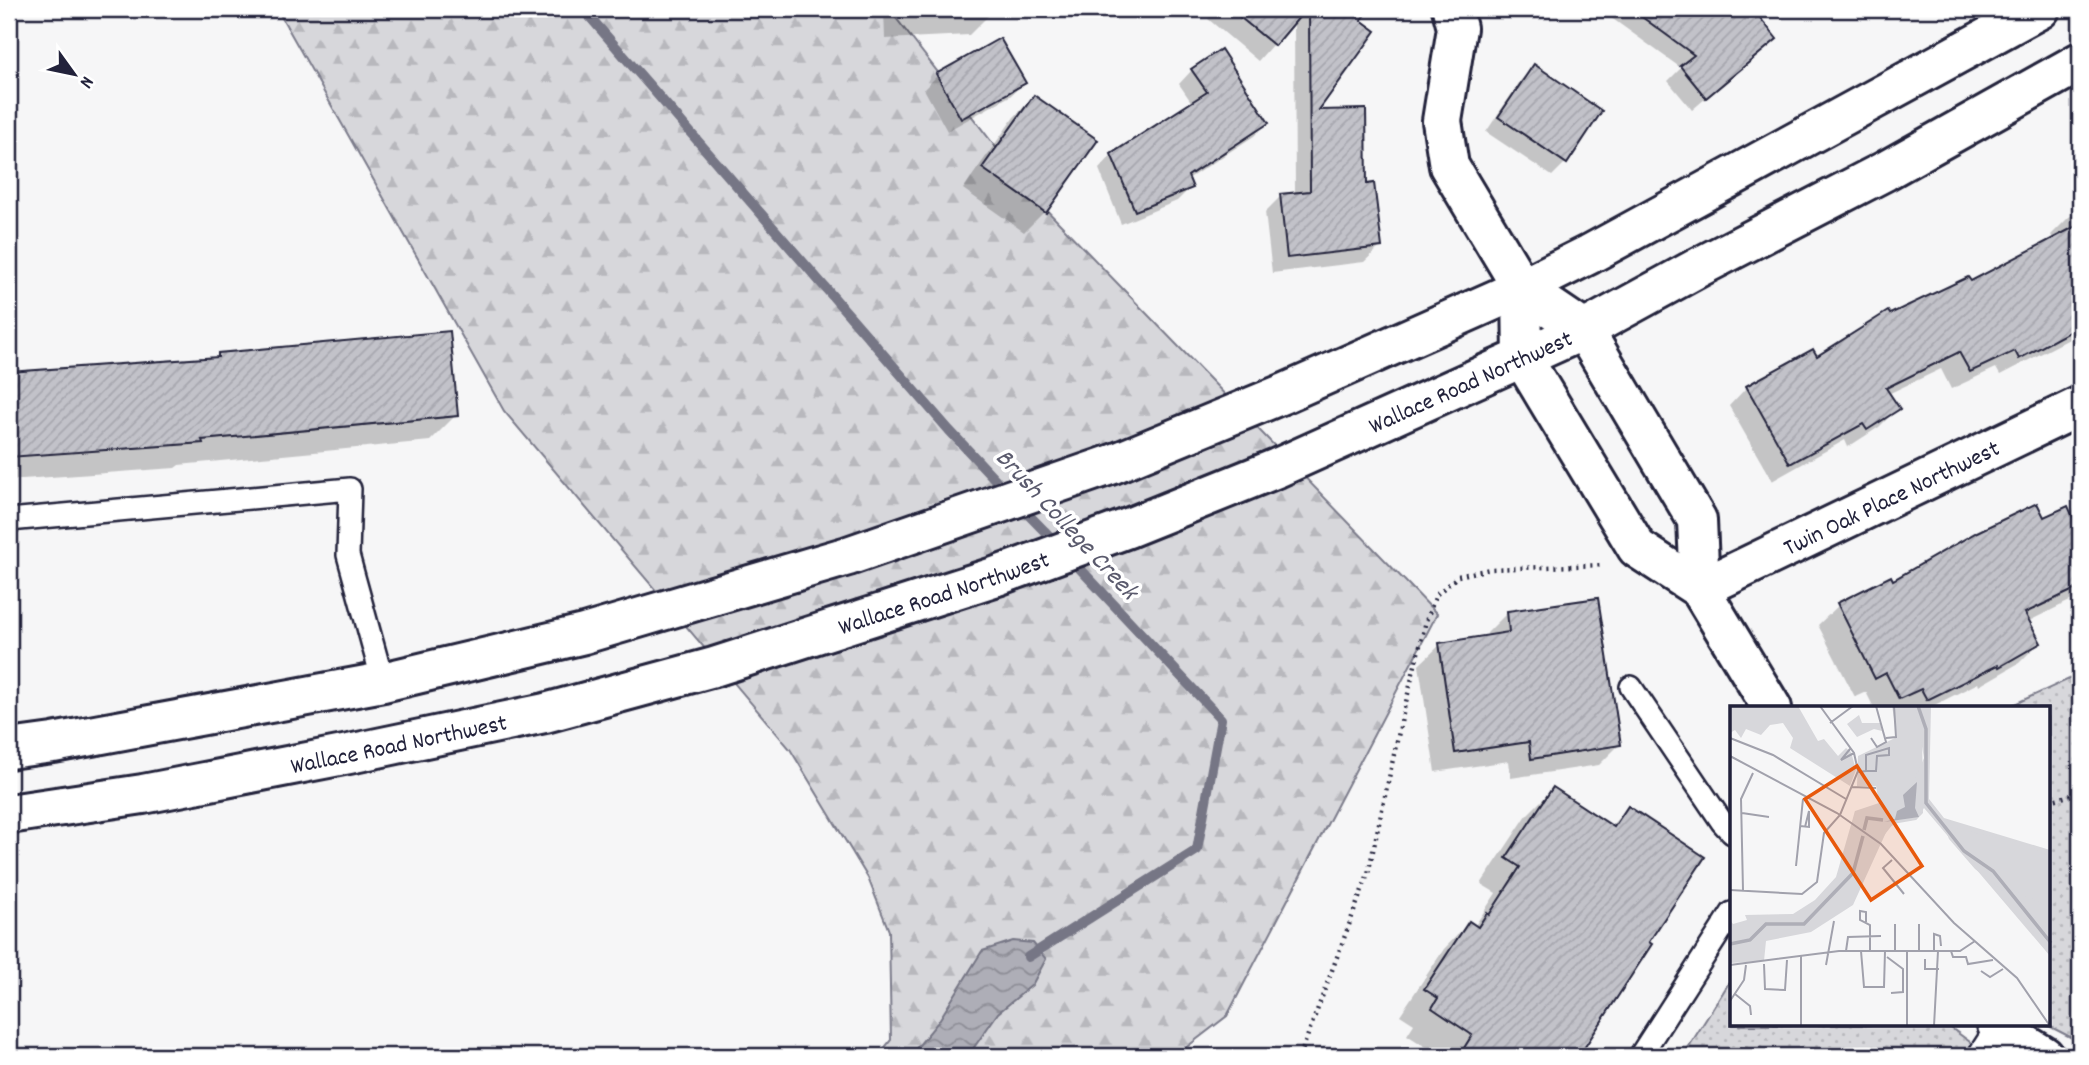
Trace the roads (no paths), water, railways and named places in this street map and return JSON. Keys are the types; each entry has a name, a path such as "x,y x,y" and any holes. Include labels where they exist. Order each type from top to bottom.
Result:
{"main road":[{"path":"1452,9 1457,28 1442,121 1449,166 1522,288 1584,330 1697,520 1700,589"},
{"path":"9,749 94,736 383,682 584,634 848,556 1113,464 1285,393 1522,288 1590,254 2040,9"},
{"name":"Wallace Road Northwest","path":"9,814 143,794 545,713 714,667 984,581 1128,528 1277,468 1523,359 1584,330 1885,171 2080,62"},
{"path":"1522,288 1523,359 1637,548 1700,589 1771,706"},
{"name":"Twin Oak Place Northwest","path":"1700,589 2080,406"},
{"path":"1998,1026 2045,1056"}],"lane":[{"path":"9,520 349,489 348,555 383,682"},
{"path":"1631,687 1730,831"},
{"path":"1640,1056 1730,916"},
{"path":"1978,1056 1996,1026"}],"water":[{"path":"1013,941 1033,943 1046,959 1032,985 998,1013 968,1056 910,1056 938,1022 982,951"}],"waterway":[{"name":"Brush College Creek","path":"583,9 949,430 1008,493"},
{"name":"Brush College Creek","path":"1019,505 1059,546"},
{"name":"Brush College Creek","path":"1028,957 1197,850 1221,719 1070,558"}]}
